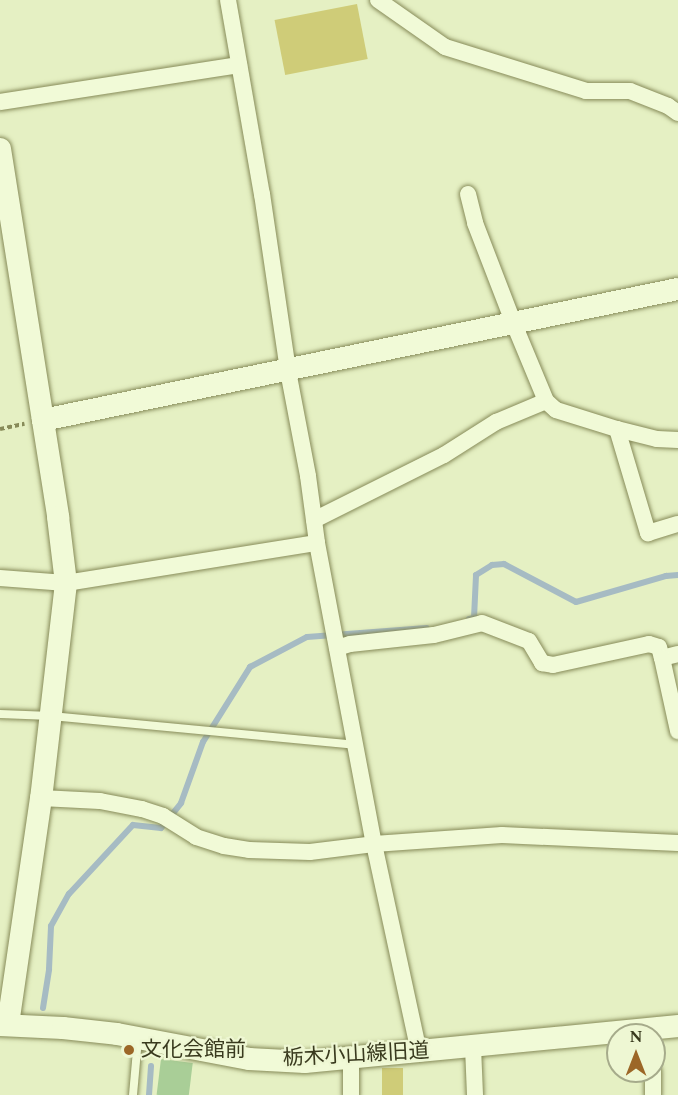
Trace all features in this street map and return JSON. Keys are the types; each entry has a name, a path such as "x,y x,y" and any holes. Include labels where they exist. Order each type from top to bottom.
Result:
{"street":[{"path":"228,0 317,543 374,844 419,1053"},
{"path":"378,0 444,47 586,91 630,92 668,106 678,113"},
{"path":"0,102 239,65"},
{"path":"0,149 66,583 41,798 4,1025"},
{"path":"468,194 475,223 546,401 556,410 617,429 657,439 678,440"},
{"path":"43,420 678,289"},
{"path":"314,520 444,455 496,423 546,401"},
{"path":"617,429 648,533 678,524"},
{"path":"0,578 66,583 317,543"},
{"path":"336,646 434,635 482,623 529,641 542,663 553,665 649,644 670,656 678,731"},
{"path":"41,798 100,801 142,809 163,816 196,837 224,846 249,850 310,852 374,844 502,835 678,843"},
{"name":"栃木小山線旧道","path":"4,1025 63,1028 249,1059 305,1062 606,1036"},
{"path":"473,1047 475,1095"},
{"path":"351,1059 351,1095"}],"lane":[{"path":"0,714 51,716 355,745"},
{"path":"133,1095 138,1039"}],"green space":[{"path":"161,1059 193,1063 189,1095 157,1095"}],"building":[{"path":"357,4 368,59 285,75 275,20"},
{"path":"382,1068 403,1068 403,1095 382,1095"}],"waterway":[{"path":"469,619 474,618 476,575 492,565 504,564 576,602 666,576 678,575"},
{"path":"43,1008 49,969 51,926 69,894 133,825 161,828 181,803 203,742 250,667 307,637 427,628"},
{"path":"149,1095 151,1066"}],"place":[{"name":"文化会館前","path":"129,1050"}]}
